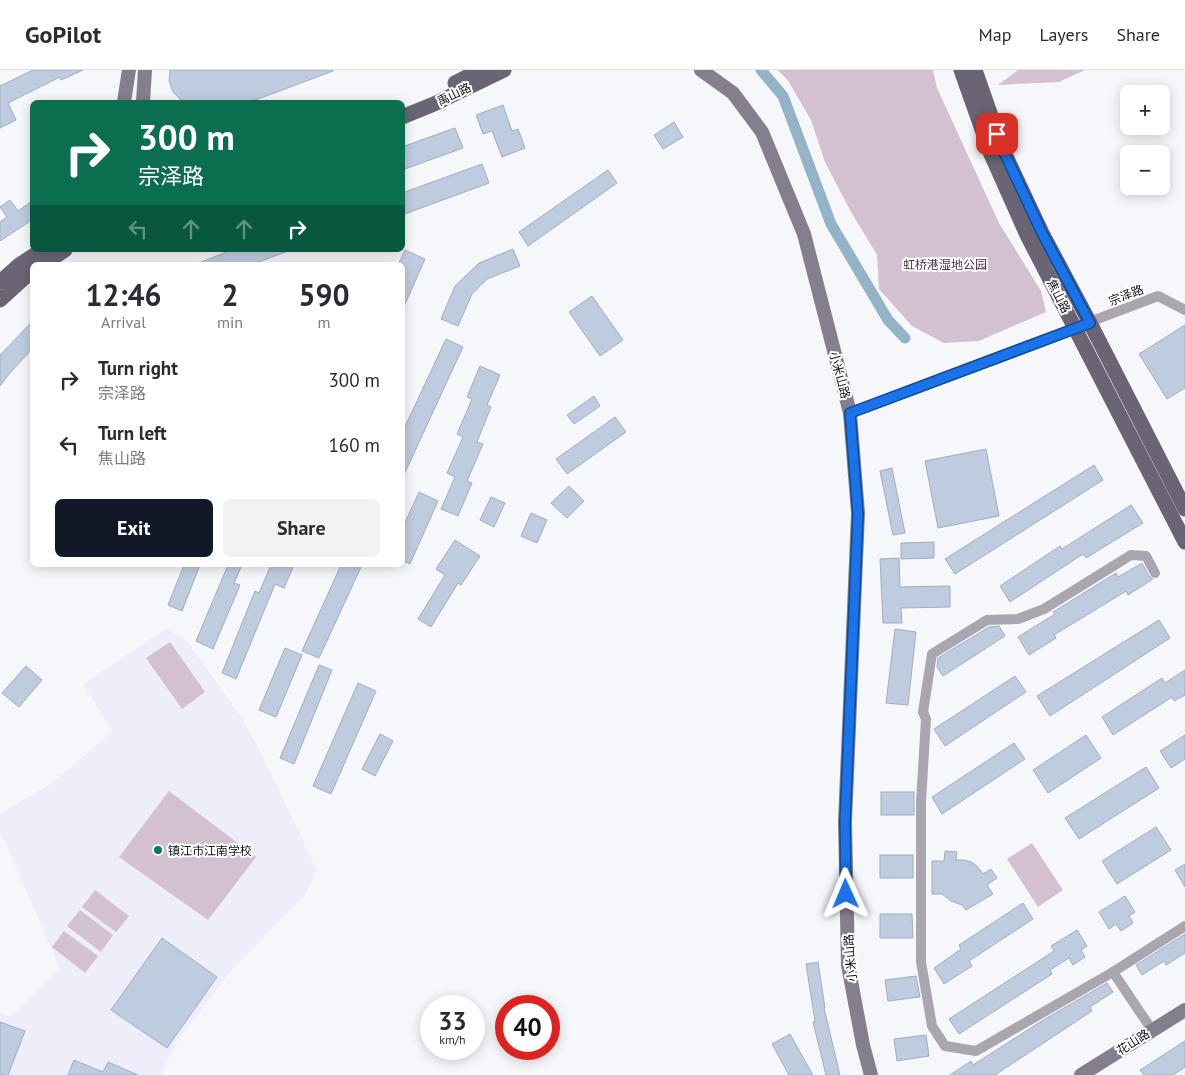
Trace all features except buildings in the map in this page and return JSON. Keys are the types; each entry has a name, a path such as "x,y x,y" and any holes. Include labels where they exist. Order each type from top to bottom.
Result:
{"main road":[{"name":"禹山路","path":"405,105 430,95 480,70"},
{"name":"禹山路","path":"405,116 504,70"},
{"name":"焦山路","path":"961,70 997,169 1027,235 1185,542"},
{"name":"焦山路","path":"975,70 1003,150 1042,233 1185,509"},
{"path":"0,282 19,265 39,252"},
{"path":"47,262 62,252"},
{"path":"0,300 30,273"}],"street":[{"path":"124,100 129,70"},
{"path":"143,100 145,70"},
{"name":"小米山路","path":"701,70 733,93 762,132 804,234 850,413 858,514 845,822 848,965 862,1045 871,1075"},
{"name":"宗泽路","path":"850,413 1158,296 1185,310"},
{"path":"1155,573 1146,556 1131,555 1044,609 1018,619 987,620 932,654 923,712 926,719 921,802 921,962 932,1026 945,1046 976,1051 1113,972 1185,926"},
{"path":"1113,972 1152,1030"},
{"name":"花山路","path":"1081,1075 1185,1010"}],"shaded area":[{"name":"镇江市江南学校","path":"167,628 187,641 242,718 260,751 317,870 305,895 233,968 179,1039 161,1075 0,1075 0,1013 11,1017 60,968 0,831 0,814 54,782 112,731 83,684"}],"green space":[{"name":"虹桥港湿地公园","path":"777,70 933,70 937,88 999,223 1041,291 1046,312 979,341 944,343 912,326 879,289 877,255 851,212 825,162 811,120 787,79"},
{"path":"1018,70 1085,70 1059,82 998,85"},
{"path":"170,642 205,692 182,709 146,658"},
{"path":"169,791 256,857 208,920 119,857"},
{"path":"1032,843 1063,890 1038,907 1007,859"},
{"path":"95,890 129,916 116,932 82,907"},
{"path":"80,910 113,935 101,952 67,926"},
{"path":"64,931 98,956 85,973 52,947"}],"waterway":[{"path":"761,70 783,96 831,224 888,320 905,338"}],"place":[{"name":"镇江市江南学校","path":"158,850"}],"route":[{"path":"846,894 845,822 858,514 850,413 1075,327 1090,323 1042,233 997,134"}]}
